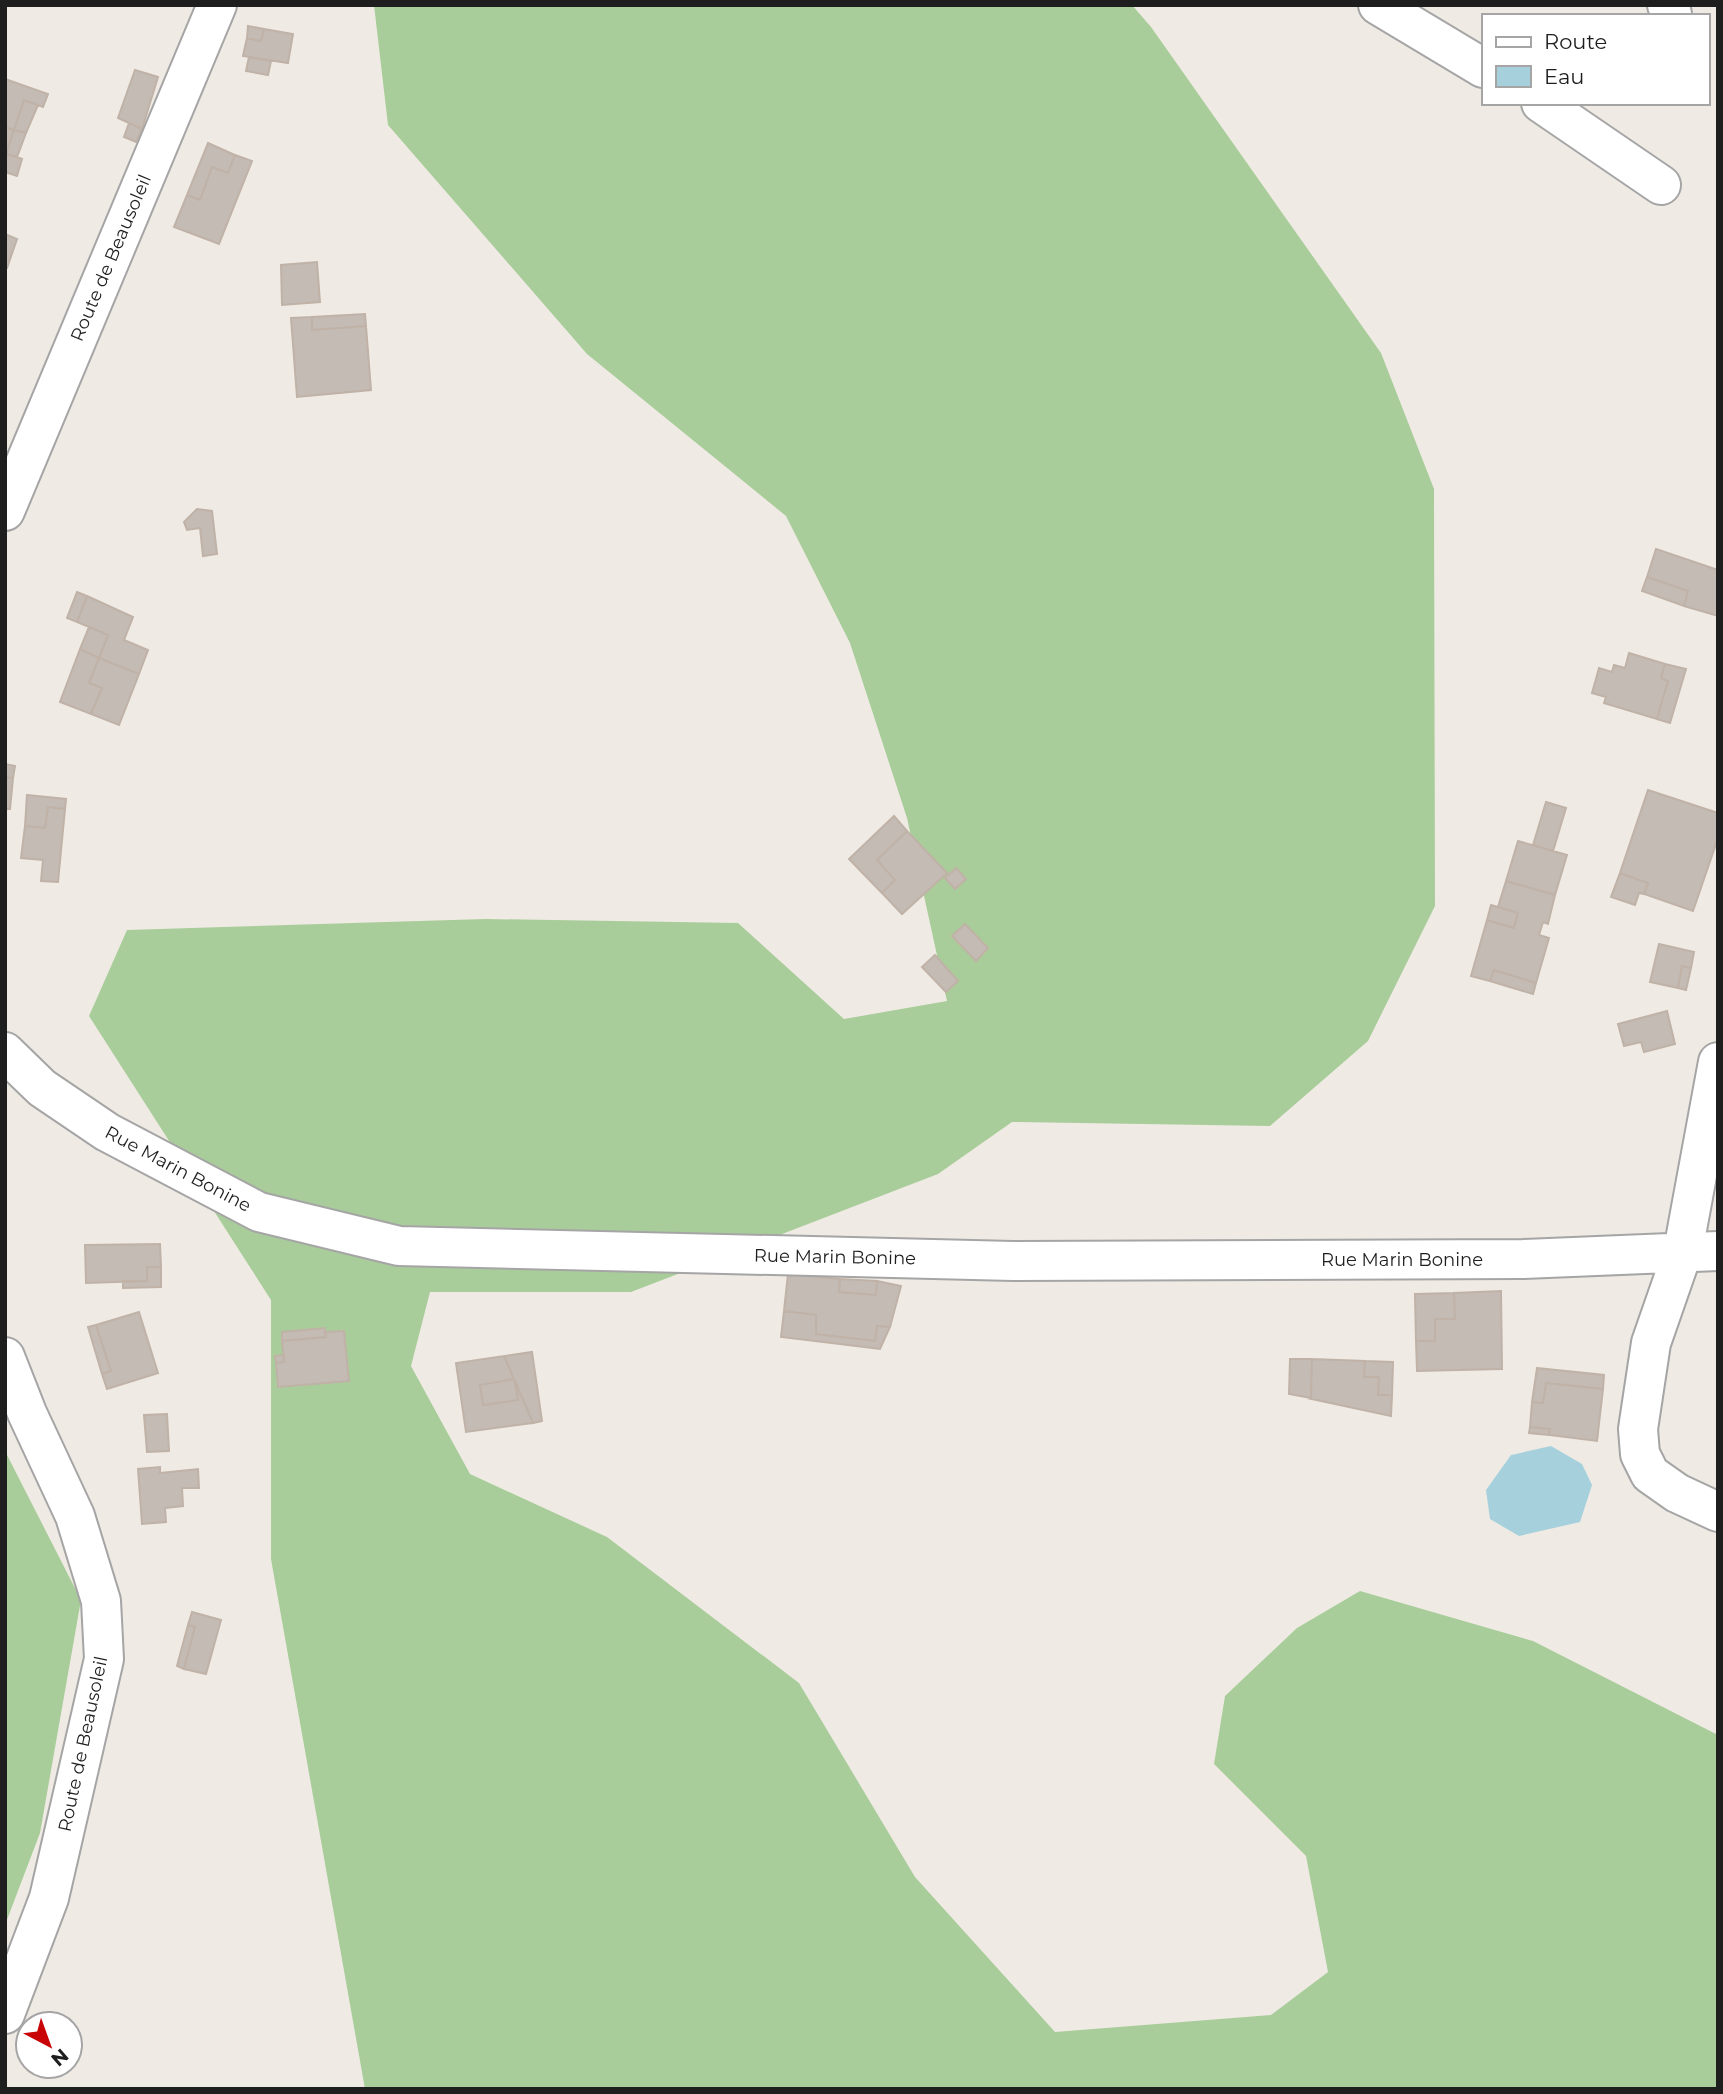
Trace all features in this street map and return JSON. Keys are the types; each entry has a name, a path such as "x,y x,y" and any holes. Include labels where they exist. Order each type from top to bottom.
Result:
{"street":[{"name":"Route de Beausoleil","path":"5,511 217,5"},
{"path":"1378,5 1482,67"},
{"path":"1544,105 1661,185"},
{"name":"Rue Marin Bonine","path":"5,1052 42,1088 107,1132 259,1212 399,1246 1013,1261 1523,1259 1700,1251"},
{"path":"1718,1062 1700,1251 1651,1343 1638,1429 1640,1454 1650,1474 1678,1493 1718,1512"},
{"name":"Route de Beausoleil","path":"5,1357 27,1413 75,1516 100,1601 104,1659 49,1898 5,2014"}],"green space":[{"path":"374,5 1132,5 1151,27 1381,353 1434,489 1435,906 1368,1041 1270,1126 1012,1122 938,1174 631,1292 430,1292 411,1366 470,1474 607,1537 799,1683 915,1877 1055,2032 1271,2015 1328,1972 1306,1856 1214,1764 1225,1696 1297,1628 1360,1591 1533,1641 1718,1735 1718,2089 365,2089 271,1559 271,1300 89,1016 127,930 485,919 738,923 844,1019 947,1001 907,818 850,643 786,516 587,354 388,125"},
{"path":"5,1451 81,1600 40,1833 5,1925"}],"water":[{"path":"1551,1446 1582,1464 1592,1485 1580,1522 1519,1536 1490,1519 1486,1490 1511,1455"}],"building":[{"path":"248,26 264,29 261,41 247,38"},
{"path":"264,29 293,34 288,63 243,56 247,38 261,41"},
{"path":"249,57 271,61 268,75 246,71"},
{"path":"135,70 158,77 142,129 118,118"},
{"path":"5,79 48,94 43,107 24,100 14,130 5,127"},
{"path":"24,100 38,105 26,133 14,130"},
{"path":"129,123 142,129 136,142 124,137"},
{"path":"5,127 14,130 6,154 5,153"},
{"path":"14,130 26,133 17,157 6,154"},
{"path":"208,143 235,155 228,173 212,167 200,200 187,195"},
{"path":"5,153 22,159 17,176 5,172"},
{"path":"235,155 252,161 219,244 174,227 187,195 200,200 212,167 228,173"},
{"path":"5,234 17,239 7,268 5,268"},
{"path":"317,262 320,302 282,305 281,265"},
{"path":"365,314 366,326 312,330 312,317"},
{"path":"312,317 312,330 366,326 371,390 297,397 291,318"},
{"path":"197,509 212,511 217,554 203,556 200,528 187,530 184,522"},
{"path":"1656,549 1718,570 1718,616 1684,606 1688,591 1647,577"},
{"path":"1647,577 1688,591 1684,606 1642,591"},
{"path":"77,592 87,596 77,622 67,618"},
{"path":"87,596 133,617 124,640 148,650 139,674 99,658 108,635 77,622"},
{"path":"89,627 108,635 99,658 80,649"},
{"path":"80,649 99,658 89,683 102,688 91,714 60,702"},
{"path":"1629,653 1665,664 1661,678 1668,681 1657,719 1604,703 1606,697 1592,693 1599,668 1612,672 1614,665 1625,668"},
{"path":"99,658 139,674 119,725 91,714 102,688 89,683"},
{"path":"1665,664 1686,669 1670,723 1657,719 1668,681 1661,678"},
{"path":"5,764 15,766 13,778 5,777"},
{"path":"5,777 13,778 10,809 5,809"},
{"path":"1648,790 1718,813 1718,838 1693,911 1644,894 1648,883 1620,873"},
{"path":"27,795 66,799 65,809 48,807 45,828 25,826"},
{"path":"1546,802 1566,808 1553,851 1533,845"},
{"path":"48,807 65,809 58,882 41,881 43,860 21,858 25,826 45,828"},
{"path":"894,816 907,831 877,860 895,880 882,893 849,859"},
{"path":"907,831 947,873 902,914 882,893 895,880 877,860"},
{"path":"1518,841 1567,855 1555,895 1506,881"},
{"path":"956,868 966,879 955,889 945,878"},
{"path":"1620,873 1648,883 1644,894 1639,893 1635,905 1611,897"},
{"path":"1506,881 1555,895 1548,924 1543,922 1539,935 1549,938 1536,983 1494,970 1490,981 1471,976 1487,920 1514,928 1518,913 1498,907"},
{"path":"1491,905 1518,913 1514,928 1487,920"},
{"path":"965,924 988,948 976,961 952,936"},
{"path":"1659,944 1694,952 1691,968 1682,966 1678,988 1650,982"},
{"path":"935,955 958,981 946,992 922,967"},
{"path":"1682,966 1691,968 1686,990 1678,988"},
{"path":"1494,970 1536,983 1533,994 1490,981"},
{"path":"1667,1011 1675,1044 1644,1052 1641,1042 1624,1046 1618,1024"},
{"path":"160,1244 161,1267 147,1267 147,1281 86,1283 85,1245"},
{"path":"147,1267 161,1267 161,1287 123,1288 123,1281 147,1281"},
{"path":"788,1274 840,1279 839,1292 876,1295 877,1281 901,1286 890,1327 877,1326 875,1341 816,1334 816,1315 784,1311"},
{"path":"840,1279 877,1281 876,1295 839,1292"},
{"path":"1501,1291 1502,1369 1417,1371 1416,1341 1435,1341 1435,1319 1455,1319 1454,1293"},
{"path":"1454,1293 1455,1319 1435,1319 1435,1341 1416,1341 1415,1294"},
{"path":"784,1311 816,1315 816,1334 875,1341 877,1326 890,1327 880,1349 781,1337"},
{"path":"139,1312 158,1373 107,1389 102,1374 111,1371 96,1325"},
{"path":"96,1325 111,1371 102,1374 88,1327"},
{"path":"325,1328 326,1337 282,1341 282,1332"},
{"path":"344,1331 349,1381 278,1387 276,1363 284,1362 282,1341 326,1337 325,1332"},
{"path":"532,1352 542,1421 533,1423 504,1356"},
{"path":"284,1355 284,1362 276,1363 275,1356"},
{"path":"504,1356 514,1379 480,1385 483,1405 518,1400 515,1381 533,1423 466,1432 456,1363"},
{"path":"1290,1359 1312,1359 1311,1398 1289,1394"},
{"path":"1312,1359 1365,1361 1364,1377 1379,1377 1378,1395 1392,1395 1391,1416 1307,1398 1311,1398"},
{"path":"1365,1361 1393,1362 1392,1395 1378,1395 1379,1377 1364,1377"},
{"path":"1537,1368 1604,1375 1603,1389 1546,1383 1543,1403 1532,1402"},
{"path":"514,1379 518,1400 483,1405 480,1385"},
{"path":"1546,1383 1603,1389 1597,1441 1549,1435 1550,1429 1530,1427 1532,1402 1543,1403"},
{"path":"167,1414 169,1451 147,1452 144,1415"},
{"path":"1530,1427 1550,1429 1549,1435 1529,1433"},
{"path":"160,1467 160,1473 198,1469 199,1488 182,1488 183,1506 165,1508 166,1522 142,1524 138,1469"},
{"path":"192,1612 221,1620 206,1674 184,1669 195,1627 188,1625"},
{"path":"188,1625 195,1627 184,1669 177,1666"}]}
